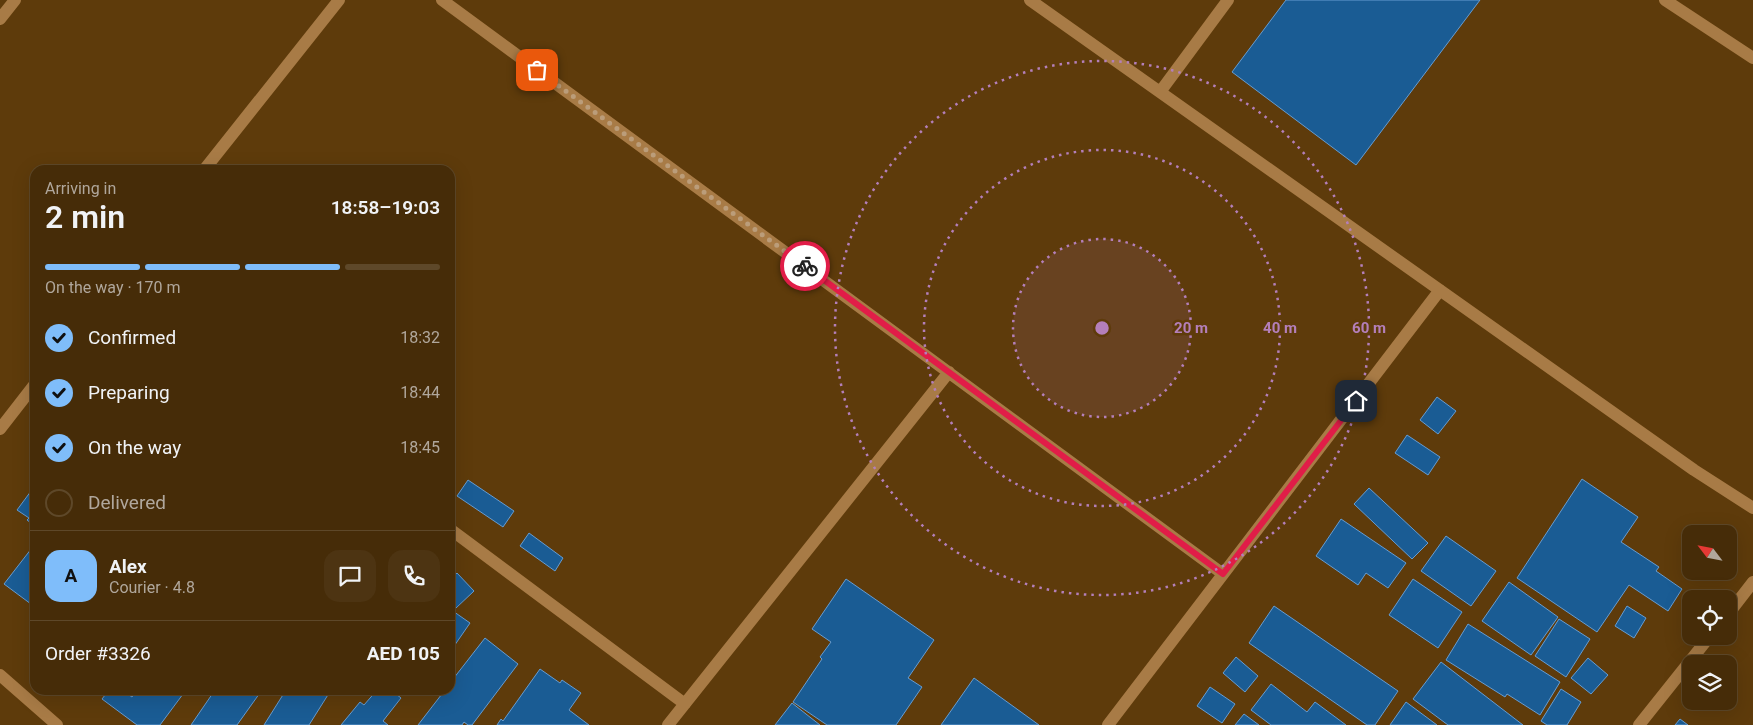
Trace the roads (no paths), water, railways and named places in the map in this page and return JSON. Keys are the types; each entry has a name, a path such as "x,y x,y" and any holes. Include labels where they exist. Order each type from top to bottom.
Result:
{"street":[{"path":"0,19 15,0"},
{"path":"208,165 339,0"},
{"path":"442,0 1223,574"},
{"path":"1030,0 1694,470 1753,508"},
{"path":"1160,92 1228,0"},
{"path":"1665,0 1753,58"},
{"path":"1108,725 1440,290"},
{"path":"668,725 949,372"},
{"path":"0,429 30,390"},
{"path":"455,533 685,704"},
{"path":"1737,603 1753,582"},
{"path":"1638,725 1703,645"},
{"path":"0,675 57,725"}]}
